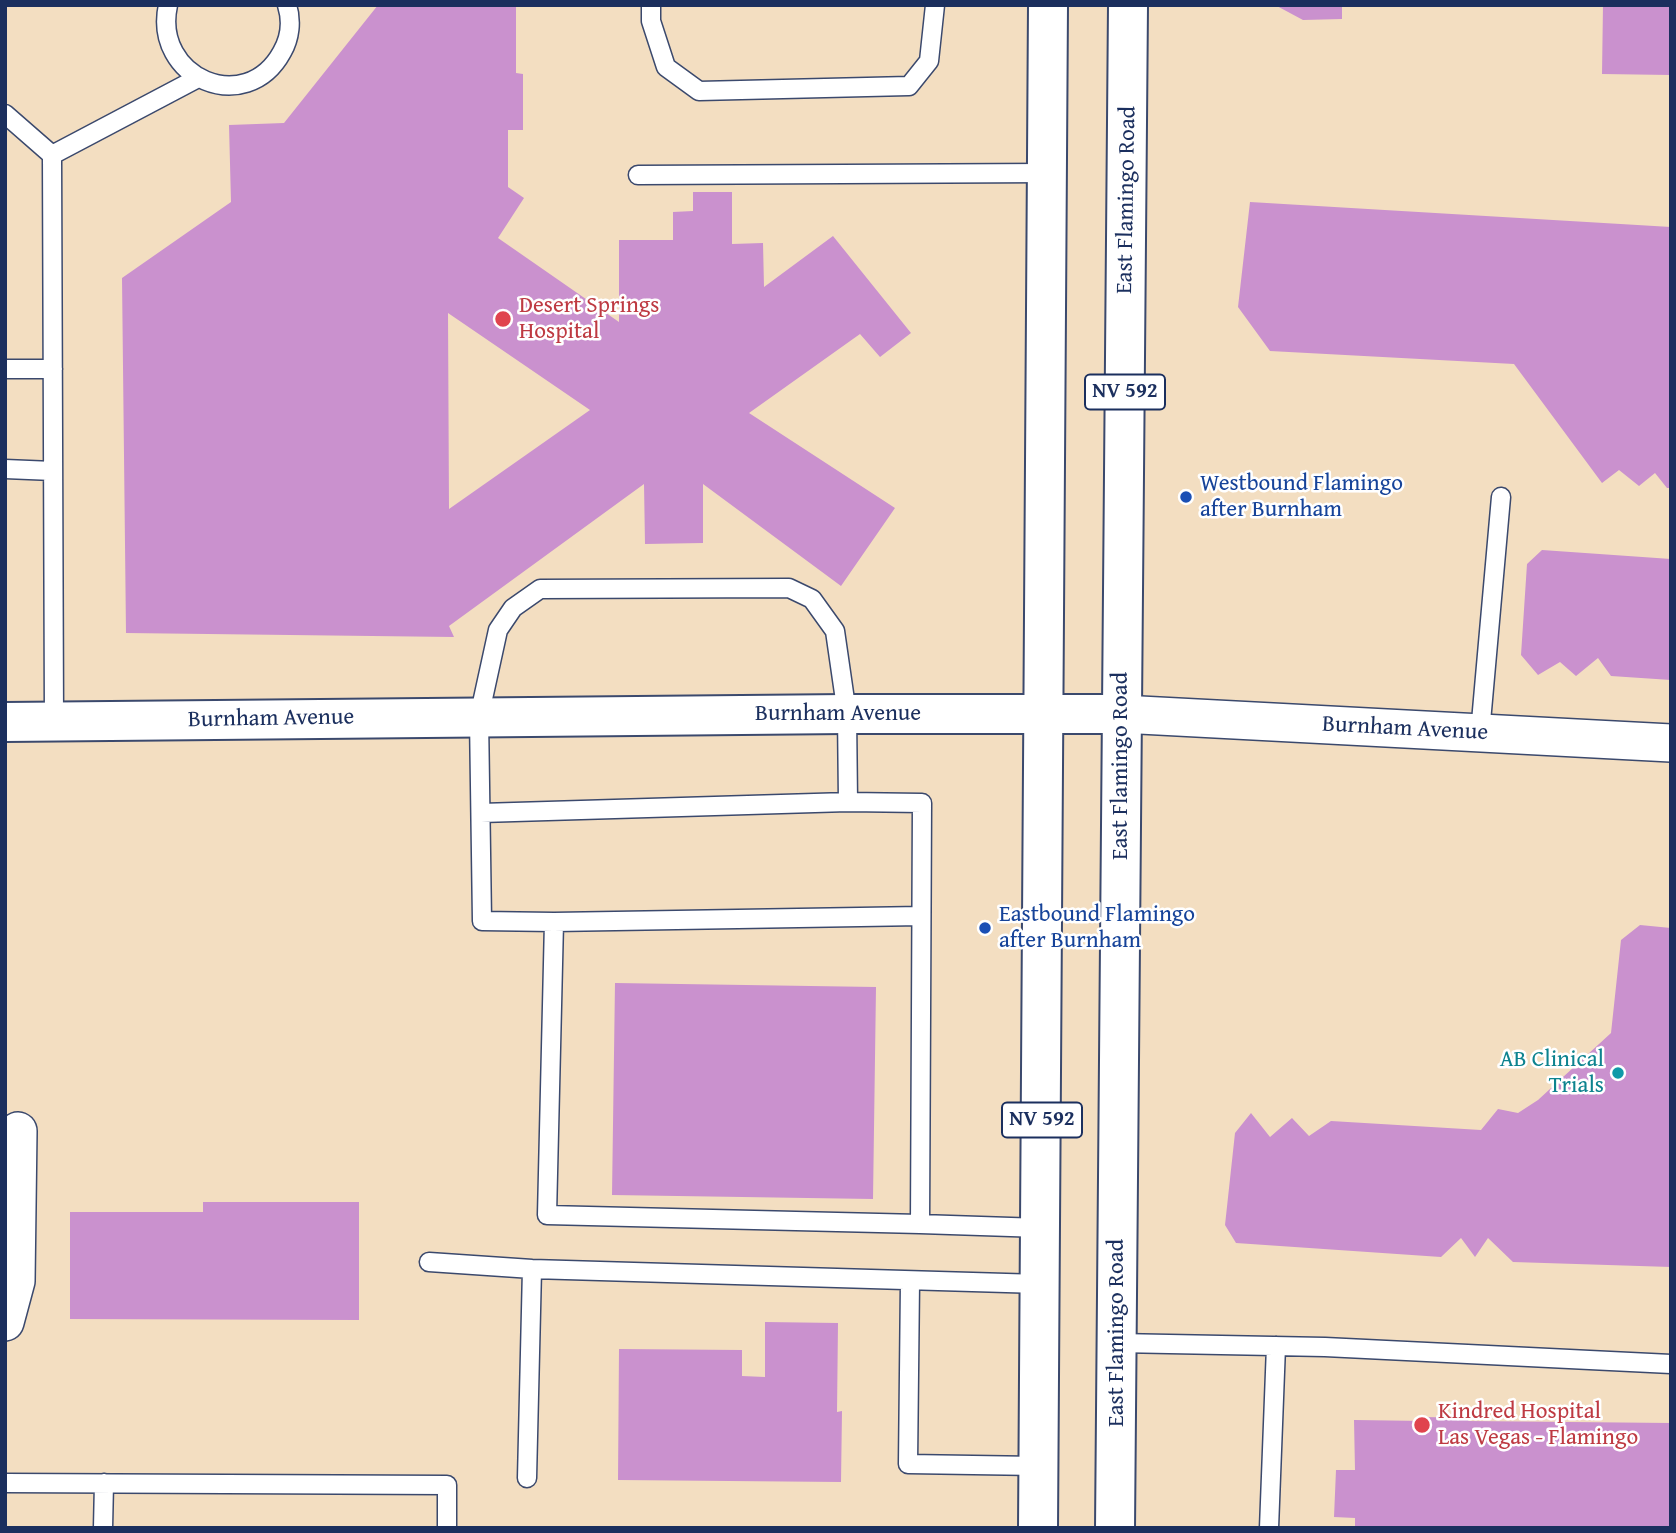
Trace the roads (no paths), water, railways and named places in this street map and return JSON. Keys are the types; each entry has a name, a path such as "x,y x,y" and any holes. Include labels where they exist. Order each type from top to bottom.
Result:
{"main road":[{"name":"NV 592","path":"1038,1528 1048,5"},
{"name":"East Flamingo Road","path":"1115,1528 1128,5"},
{"name":"Burnham Avenue","path":"5,722 1121,714"}],"street":[{"name":"Burnham Avenue","path":"1121,714 1671,743"},
{"path":"5,1322 16,1281 12,1207 18,1130"}],"lane":[{"path":"169,5 165,19 167,37 173,53 184,68 198,78 232,86 250,82 265,73 278,60 286,45 290,27 287,5"},
{"path":"651,5 651,21 666,67 699,91 908,86 929,61 935,5"},
{"path":"52,155 198,78"},
{"path":"5,114 52,155 54,722"},
{"path":"638,175 1048,173"},
{"path":"5,369 53,369"},
{"path":"5,469 53,471"},
{"path":"1480,733 1501,497"},
{"path":"848,802 847,714 835,631 812,599 789,588 540,589 513,608 498,629 479,717 482,922 921,916"},
{"path":"481,813 848,802 922,803 920,1224"},
{"path":"554,922 547,1215 1041,1228"},
{"path":"429,1262 532,1269 1040,1284"},
{"path":"527,1478 532,1269"},
{"path":"910,1282 908,1464 1038,1466"},
{"path":"1117,1343 1276,1346 1671,1364"},
{"path":"1269,1528 1276,1346"},
{"path":"5,1483 447,1485 447,1528"},
{"path":"103,1528 104,1483"}],"place":[{"name":"Desert Springs Hospital","path":"503,319"},
{"name":"Westbound Flamingo after Burnham","path":"1186,497"},
{"name":"Eastbound Flamingo after Burnham","path":"985,928"},
{"name":"AB Clinical Trials","path":"1618,1073"},
{"name":"Kindred Hospital Las Vegas - Flamingo","path":"1422,1425"}]}
